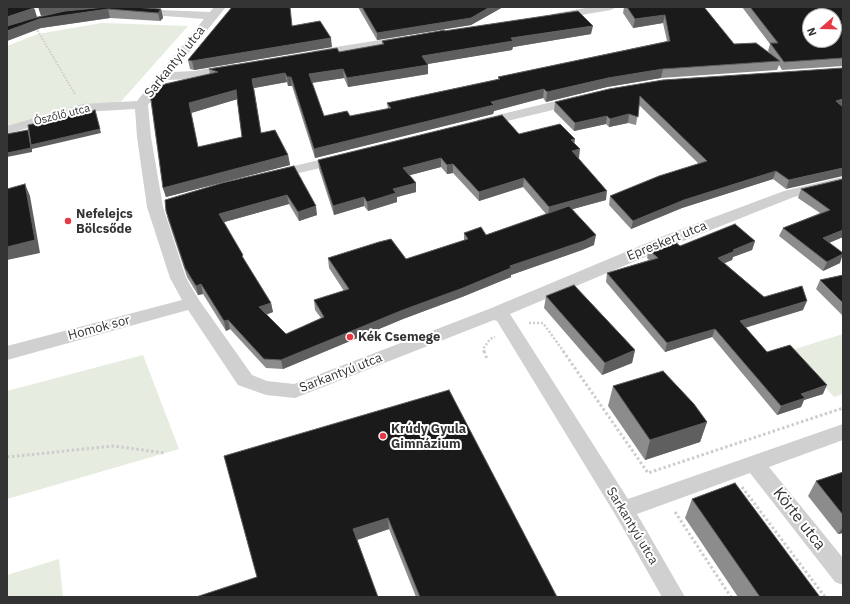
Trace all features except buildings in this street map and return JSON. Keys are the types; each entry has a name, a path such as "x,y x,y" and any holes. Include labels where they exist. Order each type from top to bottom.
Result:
{"street":[{"path":"546,18 611,7"},
{"path":"128,10 216,11"},
{"name":"Sarkantyú utca","path":"216,11 141,105 144,137 162,205 178,278 192,304 245,380 266,388 295,391 495,313 503,318 623,510 674,597"},
{"path":"306,56 419,38"},
{"path":"163,76 194,75 246,66"},
{"path":"468,127 586,98"},
{"name":"Ószőlő utca","path":"7,130 83,108 141,105"},
{"path":"264,177 354,155"},
{"name":"Epreskert utca","path":"495,313 672,239 789,194 843,181"},
{"name":"Homok sor","path":"7,353 192,304"},
{"path":"623,510 843,432"},
{"name":"Körte utca","path":"755,464 843,575"}],"path":[{"path":"34,14 36,7"},
{"path":"33,22 83,108"},
{"path":"487,359 483,349 485,344 490,339 532,322 543,323 593,392 731,597"},
{"path":"648,473 843,408"},
{"path":"7,457 114,446 165,453"},
{"path":"715,451 825,597"}],"shaded area":[{"path":"102,23 188,26 118,105 83,108 7,130 7,46 38,34"},
{"path":"843,334 843,394 834,397 792,350"},
{"path":"143,355 179,449 7,499 7,391"},
{"path":"59,559 63,597 7,597 7,575"}],"place":[{"name":"Nefelejcs Bölcsőde","path":"68,221"},
{"name":"Kék Csemege","path":"350,337"},
{"name":"Krúdy Gyula Gimnázium","path":"383,436"}]}
